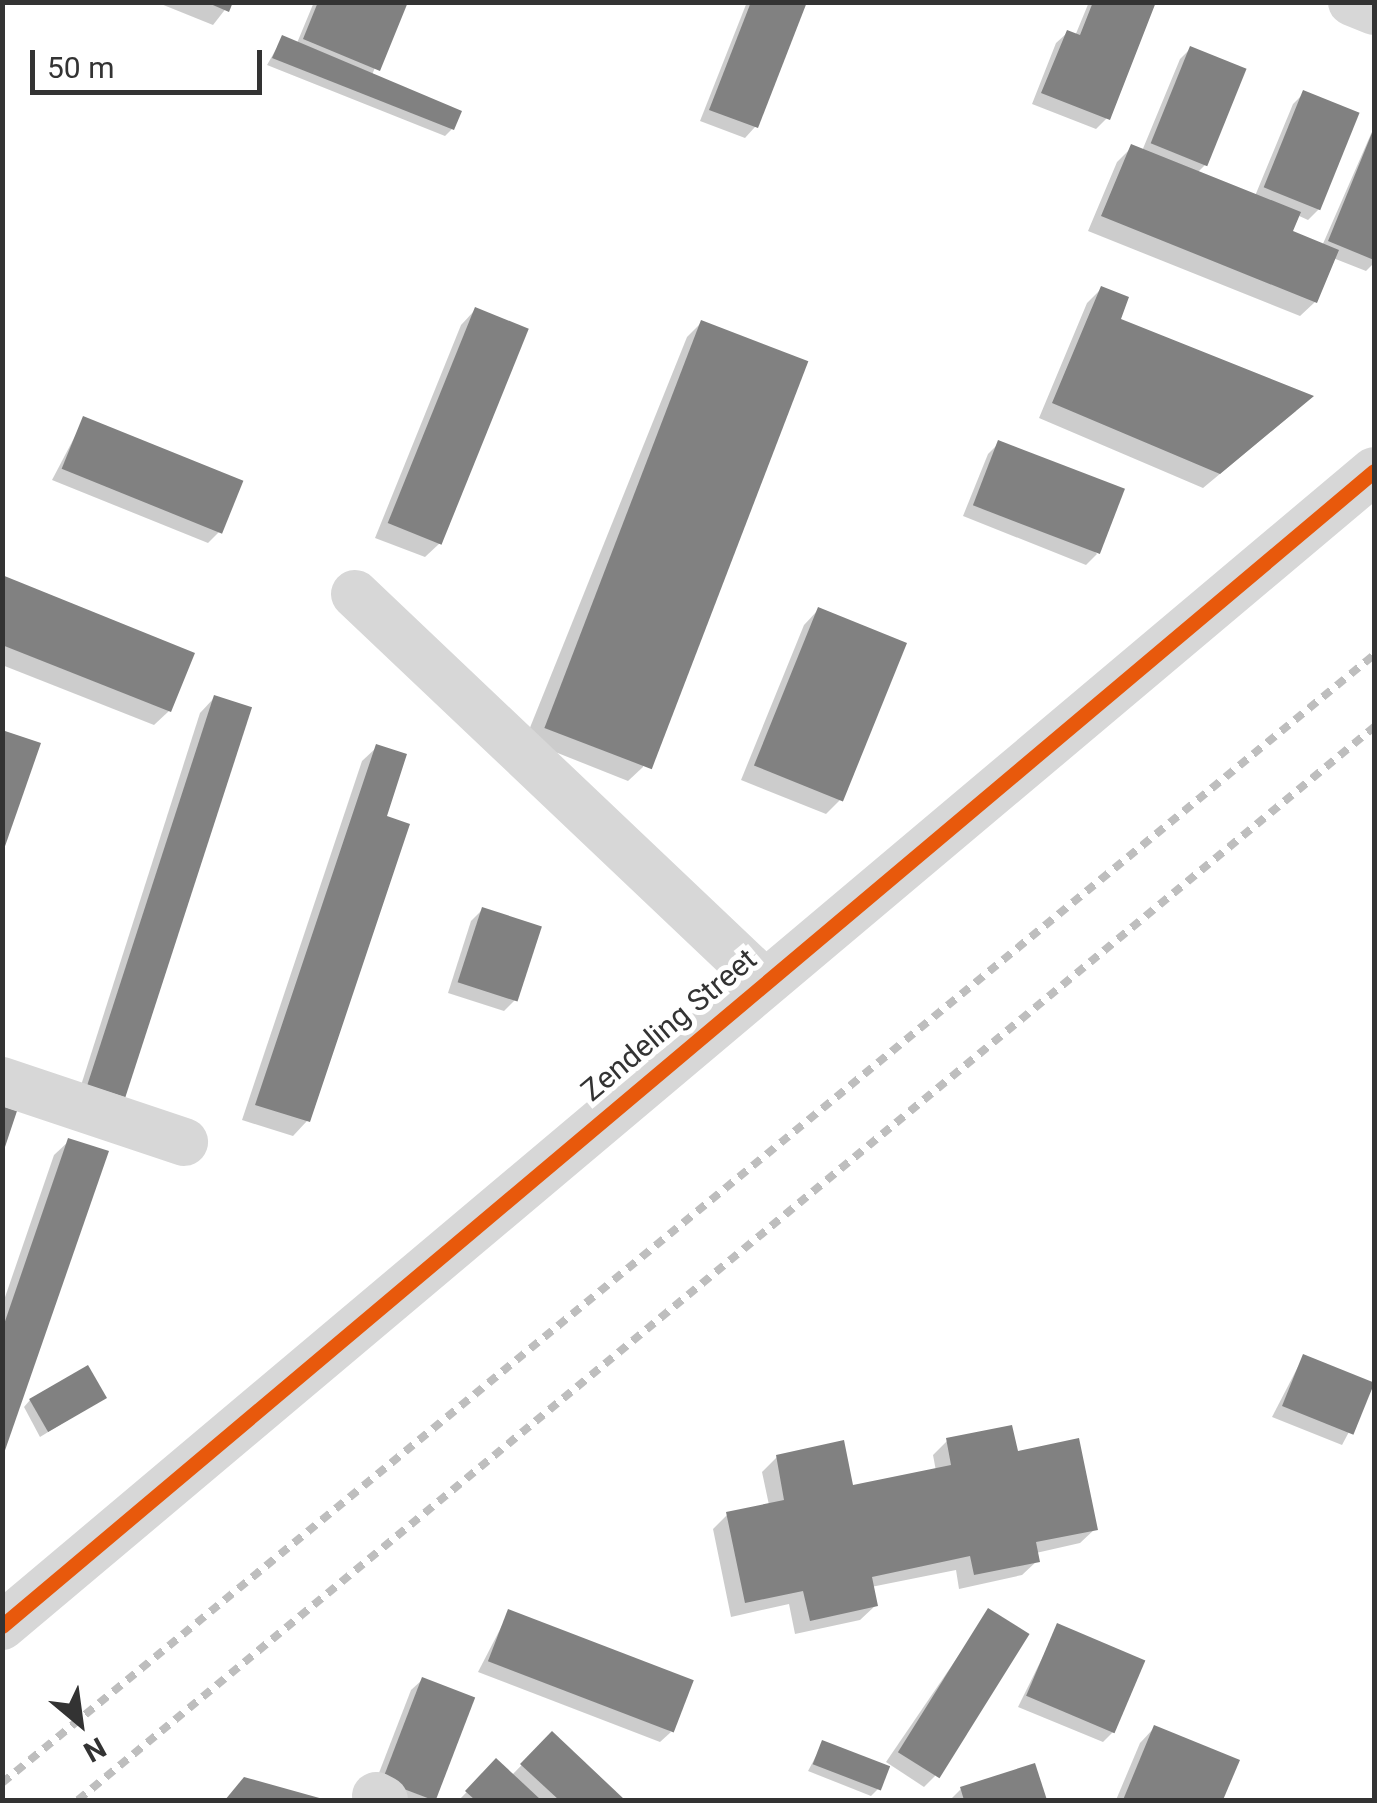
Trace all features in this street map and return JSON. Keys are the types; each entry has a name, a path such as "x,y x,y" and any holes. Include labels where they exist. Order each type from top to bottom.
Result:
{"street":[{"path":"1352,2 1374,11"},
{"name":"Zendeling Street","path":"2,1626 764,980 1374,471"},
{"path":"355,594 764,980"},
{"path":"2,1081 184,1142"}],"building":[{"path":"206,2 233,2 229,12"},
{"path":"318,2 408,2 380,71 303,39"},
{"path":"751,2 807,2 758,128 709,110"},
{"path":"1093,2 1156,2 1110,120 1041,93 1067,30 1080,35"},
{"path":"282,35 462,111 454,130 272,58"},
{"path":"1190,46 1247,69 1207,166 1151,143"},
{"path":"1303,90 1360,113 1320,210 1264,187"},
{"path":"1374,128 1374,260 1328,241"},
{"path":"1131,144 1301,212 1293,231 1339,250 1317,303 1101,216"},
{"path":"1101,286 1129,297 1121,319 1314,396 1220,474 1052,403"},
{"path":"475,307 529,329 441,545 388,523"},
{"path":"701,320 808,361 652,769 544,728"},
{"path":"83,416 243,481 222,534 62,469"},
{"path":"998,440 1125,489 1100,554 973,505"},
{"path":"2,575 195,653 171,712 2,645"},
{"path":"818,607 907,643 843,802 754,766"},
{"path":"214,695 252,707 125,1097 87,1085"},
{"path":"2,730 41,743 3,852 2,852"},
{"path":"376,744 407,754 387,816 410,824 310,1122 255,1105"},
{"path":"482,907 542,926 518,1002 458,982"},
{"path":"2,1106 17,1111 3,1153 2,1153"},
{"path":"68,1138 109,1151 2,1459 2,1330"},
{"path":"1303,1354 1374,1383 1353,1435 1282,1406"},
{"path":"88,1365 107,1398 48,1432 29,1399"},
{"path":"1012,1425 1018,1451 1079,1438 1098,1530 1036,1542 1040,1562 974,1575 970,1556 872,1577 878,1606 810,1621 803,1591 745,1603 726,1512 784,1500 776,1455 844,1440 853,1485 951,1465 946,1438"},
{"path":"988,1608 1030,1634 939,1778 898,1752"},
{"path":"508,1609 694,1680 674,1733 488,1661"},
{"path":"1057,1623 1145,1661 1115,1733 1026,1696"},
{"path":"422,1677 475,1697 436,1800 382,1781"},
{"path":"1154,1725 1240,1760 1223,1800 1123,1800"},
{"path":"552,1731 625,1800 559,1800 520,1764"},
{"path":"822,1740 890,1766 881,1790 813,1764"},
{"path":"496,1758 541,1800 475,1800 465,1791"},
{"path":"1035,1763 1047,1800 964,1800 960,1787"},
{"path":"244,1777 323,1799 323,1800 225,1800"}],"railway":[{"path":"2,1783 1374,655"},
{"path":"78,1800 1374,727"}],"cycle path":[{"path":"2,1626 1374,471"}]}
